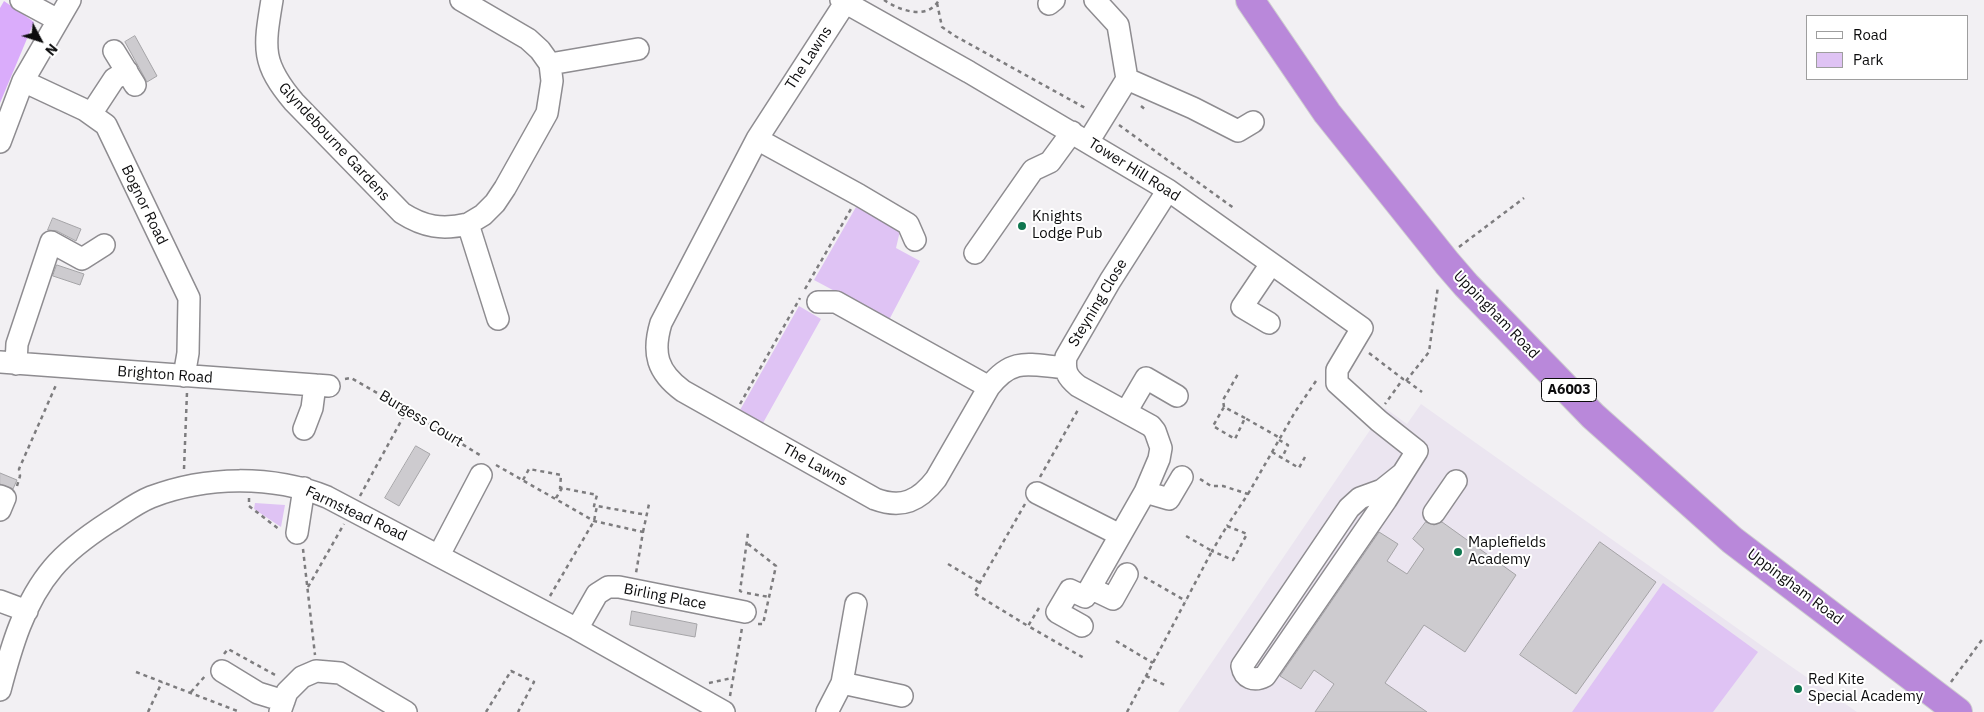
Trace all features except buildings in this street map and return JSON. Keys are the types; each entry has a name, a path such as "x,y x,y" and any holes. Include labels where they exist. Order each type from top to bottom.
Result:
{"highway":[{"name":"Uppingham Road","path":"1250,0 1327,113 1445,261 1593,416 1725,533 1949,705"}],"street":[{"path":"21,0 58,20"},
{"path":"0,142 24,81 70,0"},
{"name":"Glyndebourne Gardens","path":"272,0 266,37 266,54 272,72 280,85 294,102 402,213 412,220 437,228 468,224 483,215 495,203 547,113 552,81 550,64"},
{"path":"460,0 528,39 540,50 550,64 638,49"},
{"path":"974,253 1033,170 1050,162 1104,117 1127,79 1118,25 1094,0"},
{"name":"Tower Hill Road","path":"843,1 1080,137 1168,190 1362,328 1354,341"},
{"name":"The Lawns","path":"843,1 758,139 661,323 656,339 656,355 663,372 671,382 683,391 875,499 891,503 904,503 916,499 926,492 936,480 989,387 998,376 1010,367 1025,364 1065,368"},
{"path":"90,114 114,79 131,78 114,52"},
{"path":"1127,79 1193,108 1238,131 1252,122"},
{"name":"Bognor Road","path":"24,81 85,110 106,125 189,298 186,376"},
{"path":"758,139 908,224 915,240"},
{"name":"Steyning Close","path":"1065,368 1066,357 1110,281 1168,190"},
{"path":"468,224 498,319"},
{"path":"8,363 17,344 51,242 82,259 104,245"},
{"path":"1269,323 1242,307 1271,264"},
{"path":"818,302 836,302 989,387"},
{"path":"1354,341 1337,370 1337,383 1379,421 1417,451 1386,500 1265,676 1259,680 1250,678 1243,672 1242,666 1349,508 1360,498 1382,490 1402,474"},
{"name":"Brighton Road","path":"8,363 322,385 304,429"},
{"path":"1065,368 1068,378 1088,392 1151,426 1155,431 1161,448 1159,459 1144,492 1088,592"},
{"path":"1126,412 1146,378 1177,396"},
{"path":"439,555 486,468"},
{"path":"1144,492 1169,499 1190,478"},
{"path":"1434,513 1456,480"},
{"name":"Farmstead Road","path":"0,690 6,639 27,611 38,589 53,569 89,536 126,511 151,498 214,482 248,482 304,488 353,509 577,629 723,712"},
{"path":"295,538 304,488"},
{"path":"1034,491 1120,535"},
{"path":"1082,626 1057,612 1070,590 1088,592 1113,600 1132,573"},
{"name":"Birling Place","path":"577,629 597,594 608,587 632,590 744,618"},
{"path":"0,601 27,611"},
{"path":"827,712 842,683 856,604"},
{"path":"222,671 282,706 287,692 302,678 316,671 340,673 406,712"},
{"path":"842,683 902,696"}],"path":[{"path":"884,0 903,11 924,12 938,2 942,27 955,36 1120,126 1235,209"},
{"path":"732,418 859,195"},
{"path":"1379,421 1380,410 1429,352 1441,268 1445,261 1524,198"},
{"path":"1354,341 1422,392"},
{"path":"1127,712 1212,551 1248,494 1295,412 1332,358 1342,361"},
{"path":"2,501 12,497 20,476 19,469 63,368"},
{"path":"1238,374 1224,400 1224,407 1213,426 1235,439 1246,418"},
{"path":"186,376 183,472 186,488"},
{"name":"Burgess Court","path":"351,378 408,410 486,468 523,480 594,521 643,532"},
{"path":"1028,626 974,593 1034,491 1088,392"},
{"path":"1224,407 1246,418 1288,445 1282,458"},
{"path":"1272,452 1299,468 1305,457"},
{"path":"523,480 529,469 561,476 560,490 556,499"},
{"path":"1190,478 1212,486 1223,486 1248,494"},
{"path":"248,482 249,506 295,538 316,671"},
{"path":"560,490 562,488 596,495 594,506 647,515"},
{"path":"632,590 649,504"},
{"path":"542,611 594,521 597,506"},
{"path":"1186,536 1212,551 1233,560 1247,534 1227,526"},
{"path":"748,534 740,592 769,597"},
{"path":"723,712 729,698 744,618 763,624 776,566 748,544"},
{"path":"948,564 980,583"},
{"path":"1132,573 1186,601"},
{"path":"1949,705 1984,637"},
{"path":"1116,641 1153,663"},
{"path":"486,712 511,671 534,682 518,712"},
{"path":"136,672 240,712"},
{"path":"1146,676 1164,686"},
{"path":"148,712 162,682"}],"shaded area":[{"path":"4,1 34,22 0,103 0,8"},
{"name":"Maplefields Academy","path":"1421,404 1857,712 1178,712 1385,408 1407,424"}],"green space":[{"path":"856,207 895,226 900,231 896,248 920,261 889,320 814,280"},
{"path":"799,306 821,319 763,423 740,410"},
{"path":"255,503 285,505 281,527 254,509"},
{"path":"1663,583 1758,652 1713,712 1572,712"}],"place":[{"name":"Knights Lodge Pub","path":"1022,226"},
{"name":"Maplefields Academy","path":"1458,552"},
{"name":"Red Kite Special Academy","path":"1798,689"}]}
